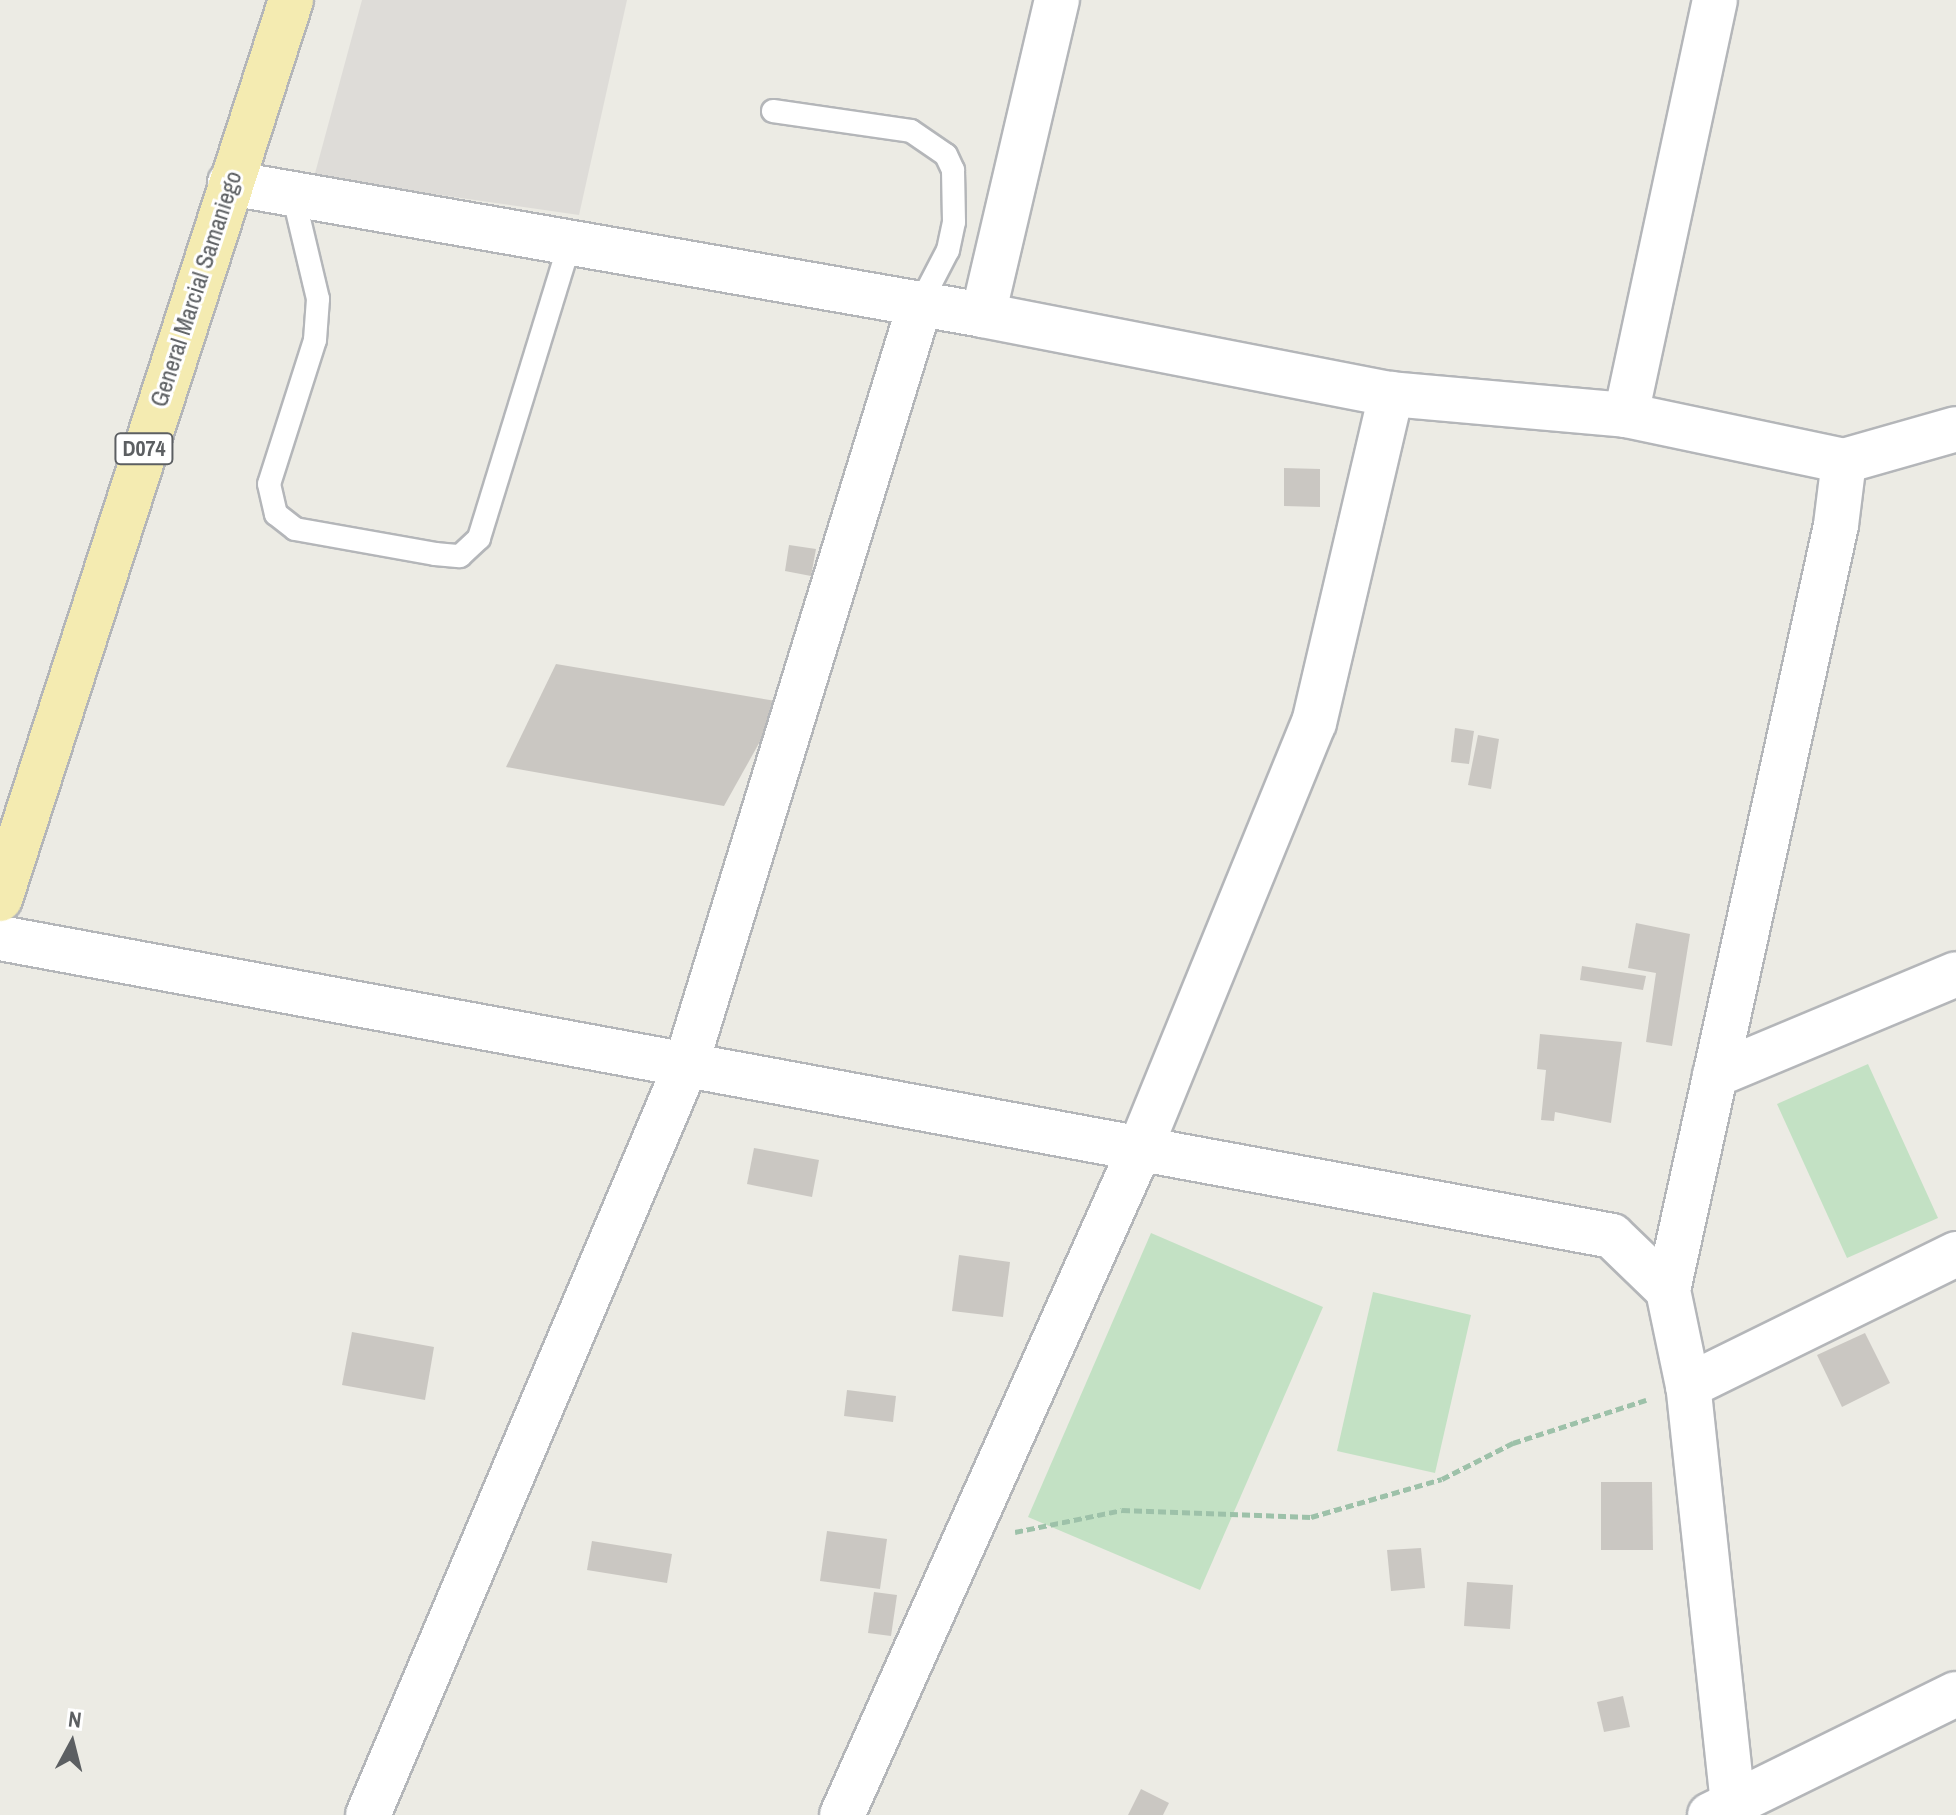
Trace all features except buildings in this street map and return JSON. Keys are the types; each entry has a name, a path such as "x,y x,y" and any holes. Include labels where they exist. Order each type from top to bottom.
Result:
{"main road":[{"name":"General Marcial Samaniego","path":"0,899 291,0"}],"street":[{"path":"983,315 1057,0"},
{"path":"1626,415 1715,0"},
{"path":"230,183 983,315 1391,394 1626,415 1844,461 1956,429"},
{"path":"368,1815 685,1068 920,304"},
{"path":"842,1815 1139,1151 1314,723 1391,394"},
{"path":"1844,461 1833,540 1668,1290 1688,1386 1722,1810 1956,1694"},
{"path":"0,938 685,1068 1612,1236 1668,1290"},
{"path":"1715,1075 1956,974"},
{"path":"1688,1386 1956,1254"}],"lane":[{"path":"773,111 911,131 946,155 953,170 954,222 948,250 920,304"},
{"path":"293,194 318,299 315,340 269,484 276,514 295,529 435,554 460,556 479,538 570,243"}],"path":[{"path":"963,1543 1122,1510 1311,1517 1442,1479 1513,1443 1688,1386"}],"shaded area":[{"path":"362,0 627,0 579,215 314,177"}],"green space":[{"path":"1868,1064 1938,1218 1847,1258 1777,1104"},
{"path":"1151,1233 1323,1307 1200,1590 1028,1517"},
{"path":"1373,1292 1471,1315 1435,1473 1337,1451"}]}
